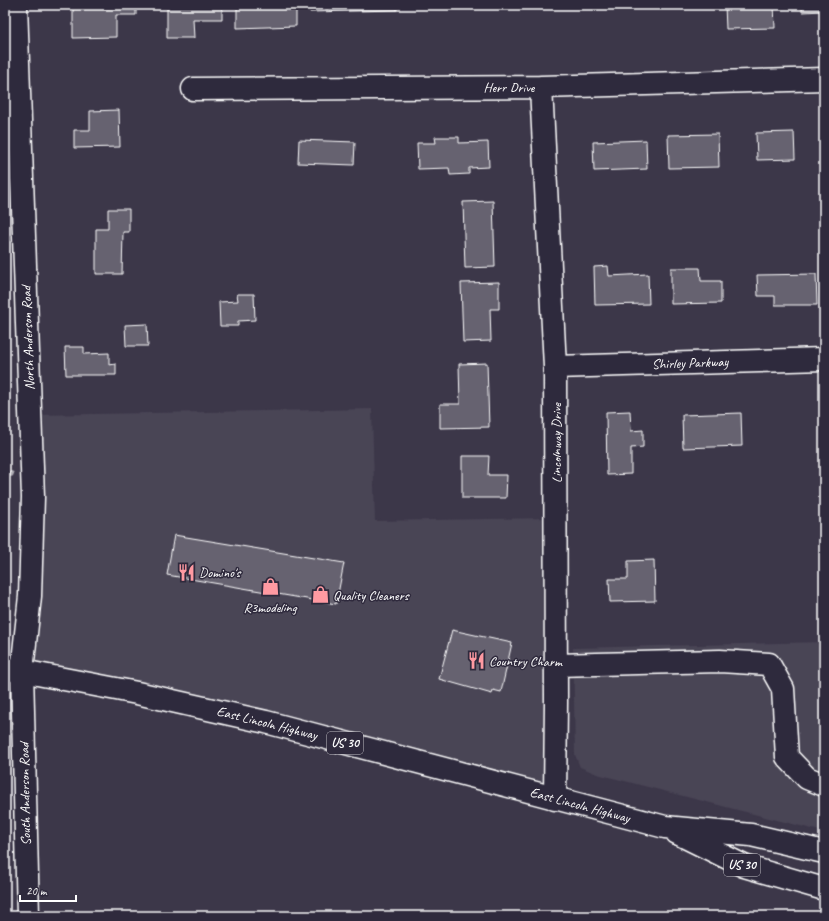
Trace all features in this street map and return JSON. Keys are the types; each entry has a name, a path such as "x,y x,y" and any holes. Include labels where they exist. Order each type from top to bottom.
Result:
{"street":[{"name":"North Anderson Road","path":"14,670 30,596 33,497 16,5"},
{"name":"Herr Drive","path":"193,89 542,87 824,79"},
{"name":"Lincolnway Drive","path":"542,87 555,367 555,799"},
{"name":"Shirley Parkway","path":"555,367 824,359"},
{"path":"556,665 720,661 769,664 783,689 787,757 807,778 824,785"},
{"name":"East Lincoln Highway","path":"14,670 138,693 266,722 665,827 751,835 824,852"},
{"name":"South Anderson Road","path":"14,670 28,916"},
{"name":"East Lincoln Highway","path":"665,827 744,866 824,889"}],"shaded area":[{"path":"372,409 375,521 550,518 551,794 28,668 36,415"},
{"path":"824,642 824,832 597,774 580,767 575,755 573,648"}],"building":[{"path":"110,5 136,5 136,15 116,15 116,37 73,38 73,9 110,8"},
{"path":"167,5 222,5 222,19 193,19 194,38 167,38"},
{"path":"237,5 296,5 296,26 237,28"},
{"path":"310,5 397,5 397,10 310,12"},
{"path":"499,5 519,5 519,7 499,8"},
{"path":"725,5 774,5 775,28 726,29"},
{"path":"802,5 824,5 824,11 802,12"},
{"path":"119,110 120,147 74,148 74,130 90,130 90,111"},
{"path":"794,132 795,159 757,160 756,133"},
{"path":"718,134 719,167 669,168 668,135"},
{"path":"435,137 459,137 459,143 488,142 489,167 469,168 469,174 450,175 449,168 418,169 417,143 436,143"},
{"path":"299,140 355,142 354,165 298,163"},
{"path":"646,140 647,169 594,171 593,142"},
{"path":"493,201 495,267 465,268 463,202"},
{"path":"108,209 129,209 129,232 123,232 122,274 96,274 96,229 108,229"},
{"path":"608,266 609,276 648,274 649,304 595,305 594,267"},
{"path":"671,268 700,268 701,281 721,281 721,303 671,304"},
{"path":"816,274 817,305 775,305 775,296 758,296 757,275"},
{"path":"499,282 499,309 490,309 491,341 463,342 461,283"},
{"path":"237,294 254,294 255,320 238,321 238,326 220,326 219,302 238,301"},
{"path":"147,324 148,346 126,346 125,325"},
{"path":"65,347 84,347 84,354 109,353 109,365 116,364 116,375 66,375"},
{"path":"487,363 489,427 440,428 440,404 460,404 459,364"},
{"path":"630,411 631,431 643,430 643,447 631,448 631,474 607,475 606,412"},
{"path":"741,413 742,446 683,448 682,415"},
{"path":"462,456 489,456 488,475 507,475 506,498 462,498"},
{"path":"174,535 344,563 336,604 167,575"},
{"path":"654,560 655,601 610,602 609,579 628,579 628,561"},
{"name":"Country Charm","path":"452,630 512,643 501,692 493,690 492,694 439,679"}],"waterway":[{"path":"5,473 11,474"}],"place":[{"name":"Domino's","path":"186,572"},
{"name":"R3modeling","path":"270,587"},
{"name":"Quality Cleaners","path":"320,595"},
{"name":"Country Charm","path":"476,661"}]}
